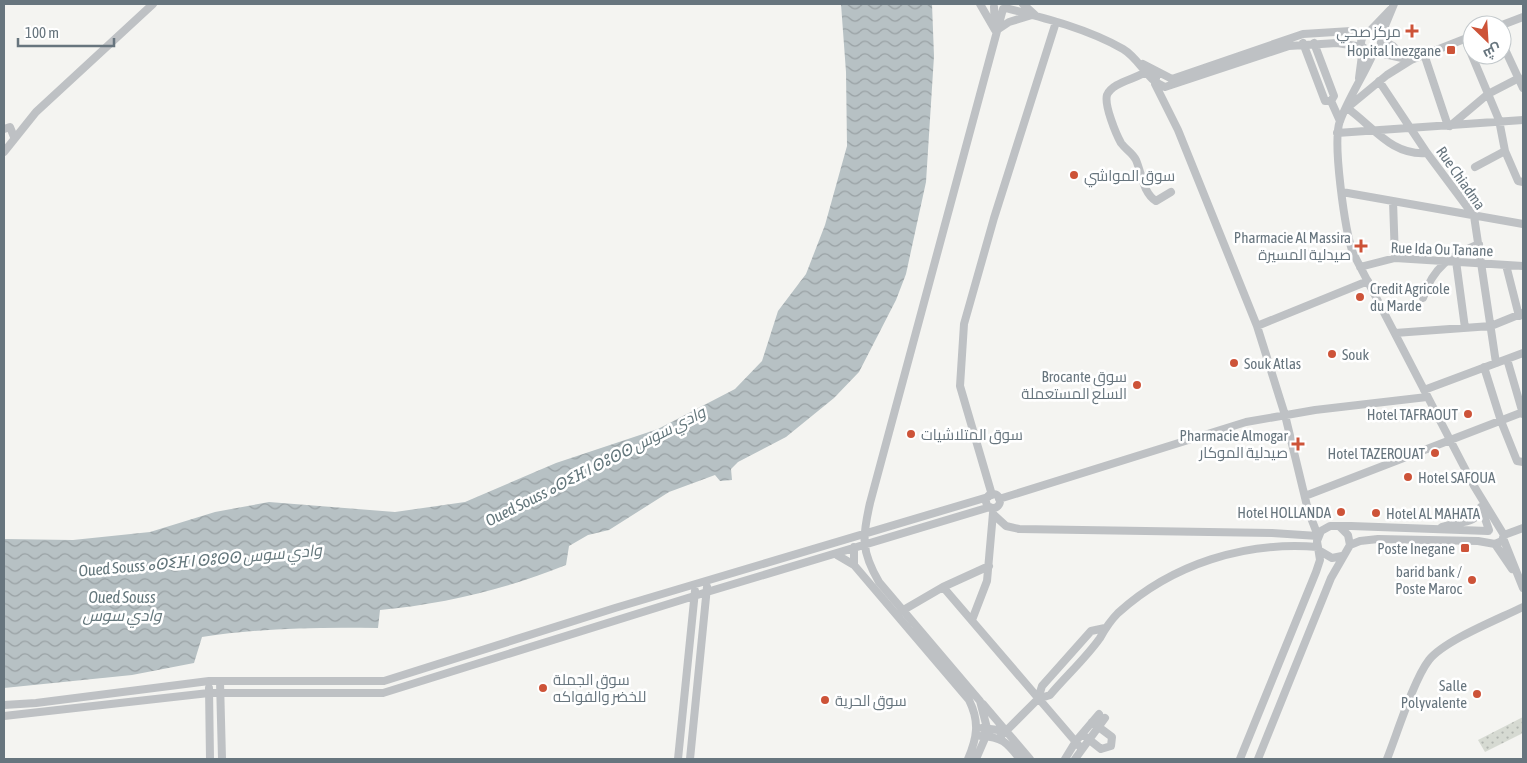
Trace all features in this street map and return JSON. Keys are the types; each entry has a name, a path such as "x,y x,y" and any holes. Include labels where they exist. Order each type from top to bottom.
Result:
{"street":[{"path":"4,152 36,112 152,4"},
{"path":"980,4 996,31"},
{"path":"1023,4 1034,16"},
{"path":"996,31 993,5 1007,7 1056,22 1124,49 1139,62 1167,78 1178,78 1302,34 1351,31 1366,35 1372,33 1407,59"},
{"path":"1359,79 1363,47 1362,40 1393,6"},
{"path":"1393,6 1380,38 1381,45 1359,79 1340,121 1337,133 1347,237 1360,267 1425,393 1474,486 1504,537 1522,585"},
{"path":"854,565 853,550 861,536 866,519 996,31 1007,7"},
{"path":"996,31 1009,22 1034,16"},
{"path":"1056,22 994,218 964,324 960,386 990,496 987,503 1006,526 1019,529 1272,533 1318,536 1330,526 1489,531 1499,528"},
{"path":"1346,108 1407,59 1462,39"},
{"path":"1163,91 1289,46 1303,43 1337,43 1363,47 1367,51 1407,59"},
{"path":"1303,43 1325,101 1331,102"},
{"path":"1314,43 1334,96 1331,102"},
{"path":"1424,54 1449,126"},
{"path":"1512,64 1523,88"},
{"path":"1478,65 1499,120 1505,151 1518,181 1523,182"},
{"path":"1152,70 1155,84 1163,91 1257,326 1285,415 1309,516 1318,536 1319,549 1316,572 1240,759"},
{"path":"1152,70 1115,87 1108,95 1106,102 1115,131 1123,145 1131,151 1136,160 1150,198 1156,201 1171,192"},
{"path":"1163,91 1167,78"},
{"path":"1449,126 1488,94 1519,78"},
{"name":"Rue Chiadma","path":"1379,81 1427,153 1474,216 1496,363"},
{"path":"1331,102 1340,121"},
{"path":"1346,108 1366,121 1372,131 1388,143 1401,149 1417,153 1427,153"},
{"path":"1337,133 1449,126 1499,120 1523,120"},
{"path":"4,128 10,127 14,138"},
{"path":"1475,167 1505,151"},
{"path":"1342,192 1523,224"},
{"path":"1393,201 1394,258"},
{"path":"1423,298 1426,288 1446,260 1479,244"},
{"name":"Rue Ida Ou Tanane","path":"1360,267 1394,258 1523,266"},
{"path":"1456,261 1465,328"},
{"path":"1395,333 1491,326 1521,314 1506,265"},
{"path":"1257,326 1368,281"},
{"path":"4,705 36,703 209,681 384,681 695,584 990,496 999,499 1237,424 1425,393 1484,367 1523,353"},
{"path":"1305,496 1523,413 1507,359"},
{"path":"1484,367 1501,421 1518,460 1523,462"},
{"path":"1474,486 1489,531 1488,539 1493,543 1522,585"},
{"path":"4,716 210,693 383,693 707,592 992,510 998,506 999,499"},
{"path":"1440,528 1453,523 1474,519 1480,512 1481,507"},
{"path":"972,620 987,581 992,510"},
{"path":"1340,527 1348,534 1350,545"},
{"path":"1258,759 1342,556 1350,545 1360,541 1378,539 1493,543 1500,542 1504,537 1523,528"},
{"path":"861,536 867,560 899,612 969,700 974,710 977,732 968,759"},
{"path":"999,738 1038,699 1050,695 1100,638 1105,628 1118,613 1163,580 1200,562 1252,549 1287,545 1319,549 1332,558 1342,556"},
{"path":"837,555 854,565 899,612 1030,759"},
{"path":"899,612 944,587 989,566"},
{"path":"690,759 707,592 706,581"},
{"path":"678,759 695,584"},
{"path":"944,587 1081,748"},
{"path":"1387,759 1421,673 1430,660 1442,649 1523,607"},
{"path":"1038,699 1042,686 1092,631 1105,628"},
{"path":"1278,666 1294,673"},
{"path":"209,681 210,759"},
{"path":"220,681 222,759"},
{"path":"976,759 986,732 980,701"},
{"path":"1074,759 1089,740 1102,716"},
{"path":"1082,734 1101,749 1111,746 1112,737 1096,724"},
{"path":"1065,759 1082,734 1096,724"},
{"path":"977,732 1006,731"},
{"path":"986,732 1007,744 1020,759"}],"shaded area":[{"path":"1523,717 1523,733 1485,752 1478,740"}],"water":[{"name":"Oued Souss وادي سوس","path":"841,4 932,4 934,56 926,182 906,274 896,300 859,372 834,398 786,437 738,462 731,469 732,480 720,481 715,475 669,492 609,530 588,535 569,546 566,565 544,574 474,594 427,604 380,610 378,628 289,629 202,637 194,663 132,675 4,688 4,539 73,540 150,532 215,512 269,502 395,512 465,502 556,463 658,429 735,389 762,361 778,311 806,274 825,225 847,146 846,72"}],"place":[{"name":"مركز صحي","path":"1412,31"},
{"name":"Hopital Inezgane","path":"1451,50"},
{"name":"سوق المواشي","path":"1074,175"},
{"name":"Pharmacie Al Massira صيدلية المسيرة","path":"1361,246"},
{"name":"Credit Agricole du Marde","path":"1360,297"},
{"name":"Souk","path":"1332,354"},
{"name":"Souk Atlas","path":"1234,363"},
{"name":"Brocante سوق السلع المستعملة","path":"1137,385"},
{"name":"Hotel TAFRAOUT","path":"1468,414"},
{"name":"سوق المتلاشيات","path":"911,434"},
{"name":"Pharmacie Almogar صيدلية الموكار","path":"1298,444"},
{"name":"Hotel TAZEROUAT","path":"1435,453"},
{"name":"Hotel SAFOUA","path":"1408,477"},
{"name":"Hotel HOLLANDA","path":"1341,512"},
{"name":"Hotel AL MAHATA","path":"1376,513"},
{"name":"Poste Inegane","path":"1465,548"},
{"name":"barid bank / Poste Maroc","path":"1472,580"},
{"name":"سوق الجملة للخضر والفواكه","path":"543,688"},
{"name":"Salle Polyvalente","path":"1477,694"},
{"name":"سوق الحرية","path":"825,700"}],"water label":[{"name":"Oued Souss ⴰⵙⵉⴼ ⵏ ⵙⵓⵙⵙ وادي سوس","path":"595,466"},
{"name":"Oued Souss ⴰⵙⵉⴼ ⵏ ⵙⵓⵙⵙ وادي سوس","path":"200,560"}]}
